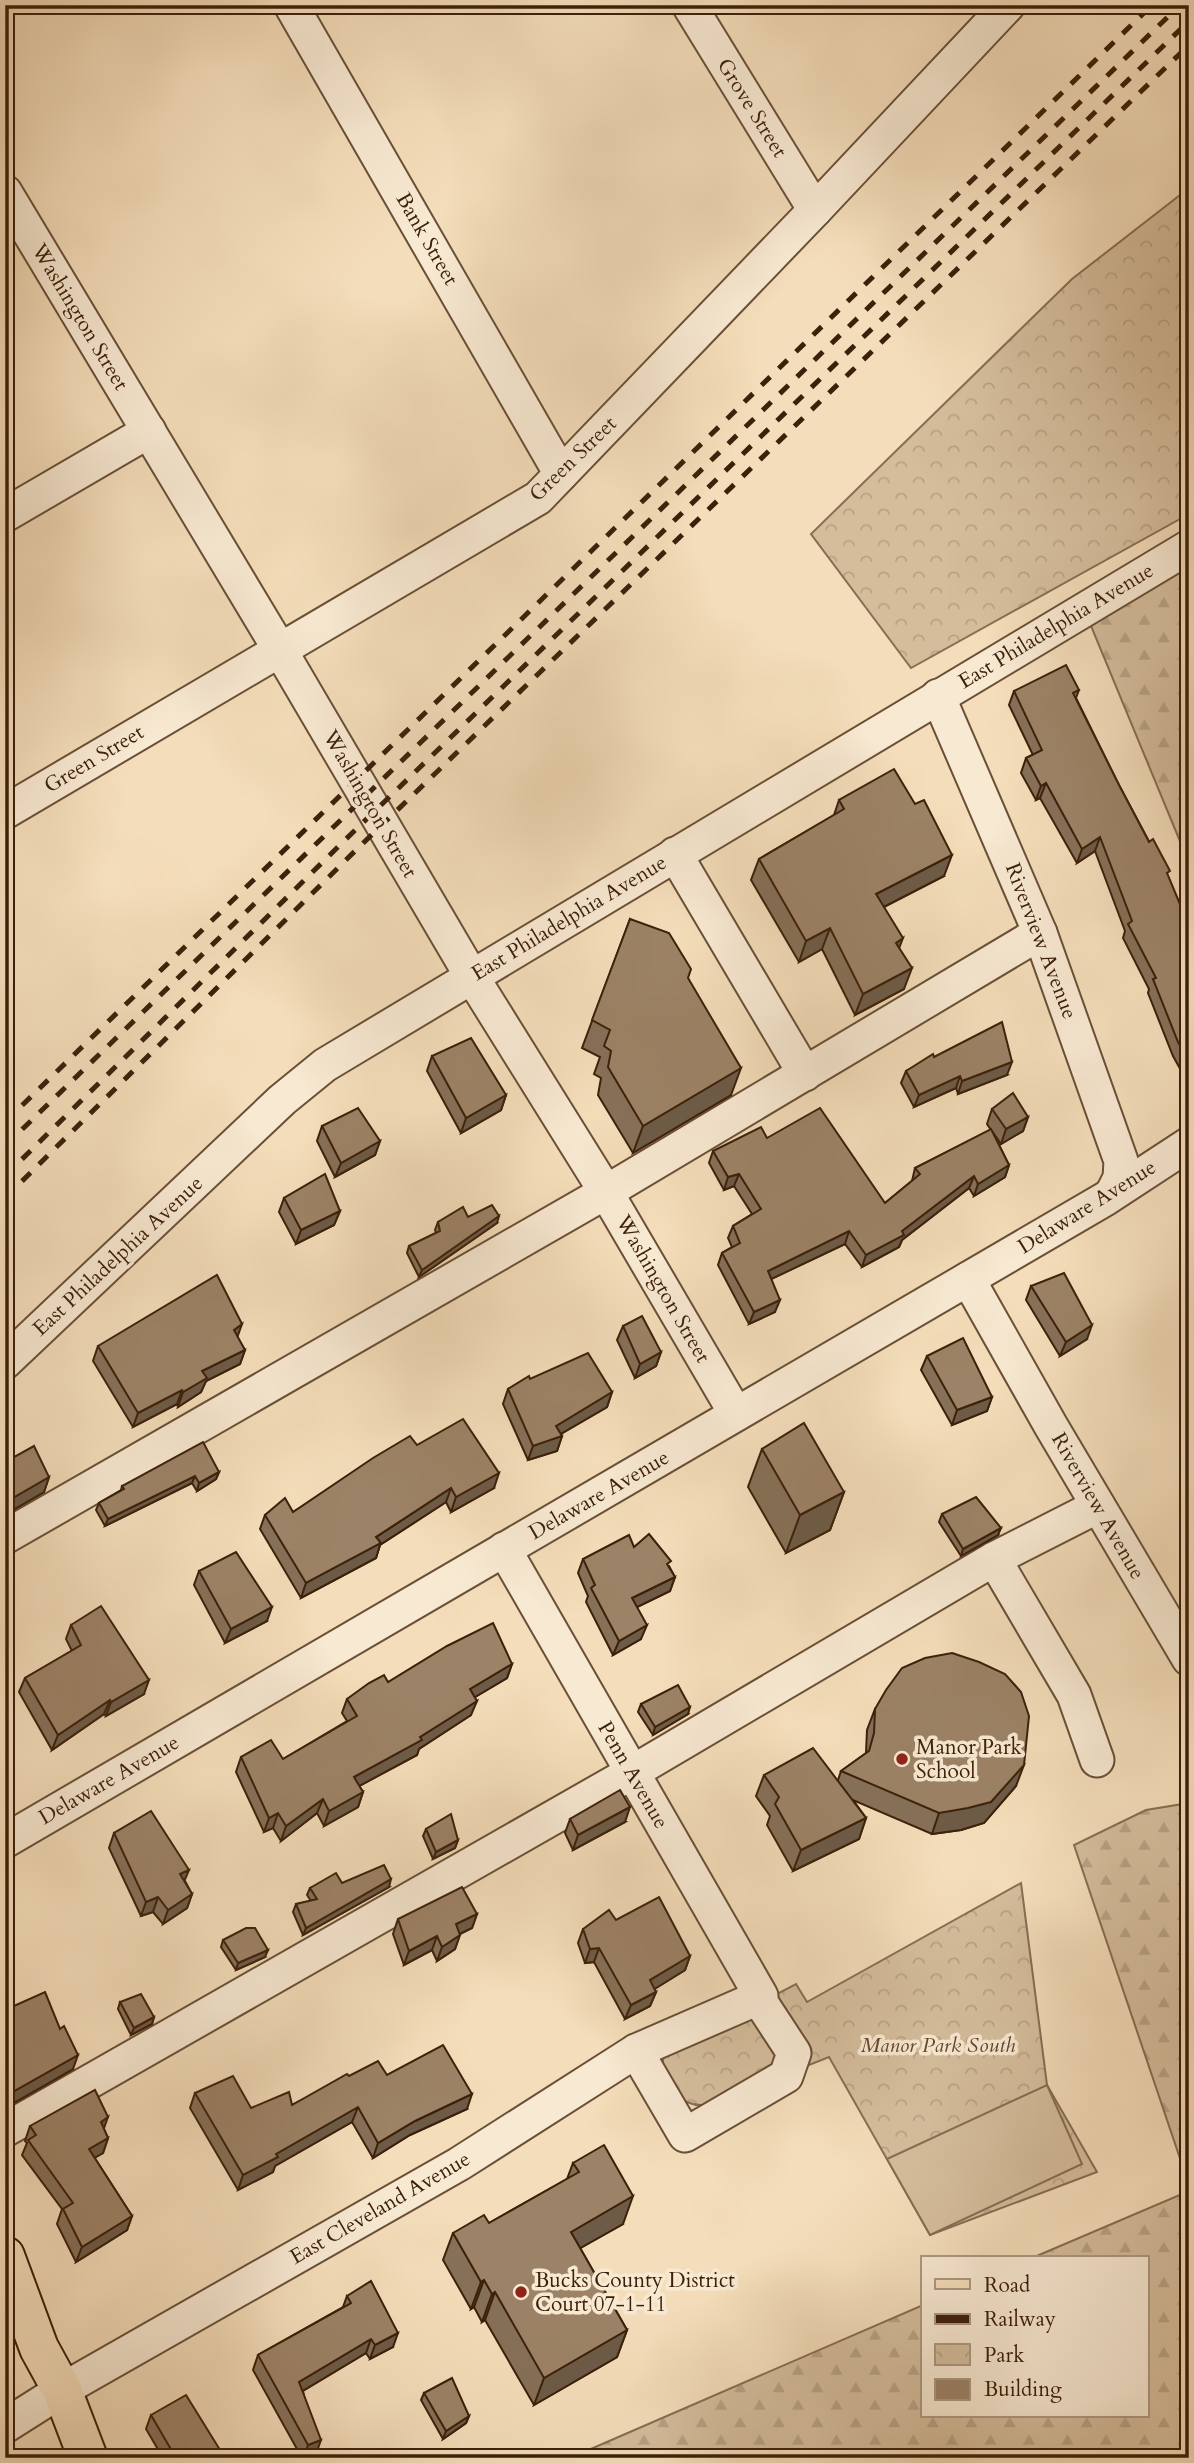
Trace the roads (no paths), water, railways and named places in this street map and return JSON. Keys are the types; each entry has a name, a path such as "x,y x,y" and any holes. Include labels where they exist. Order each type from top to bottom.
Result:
{"main road":[{"path":"5,2256 38,2348 62,2390 88,2458"}],"street":[{"name":"Bank Street","path":"291,5 561,474"},
{"name":"Grove Street","path":"689,5 815,211"},
{"name":"Green Street","path":"5,812 538,498 815,211 1008,5"},
{"name":"Washington Street","path":"5,192 472,977 606,1192 736,1414"},
{"path":"5,515 149,431"},
{"name":"East Philadelphia Avenue","path":"5,1362 282,1100 325,1065 1189,547"},
{"name":"Riverview Avenue","path":"938,696 1041,933 1121,1161 1120,1178 1113,1192"},
{"path":"675,854 805,1074"},
{"path":"5,1537 606,1192 1041,933"},
{"name":"Delaware Avenue","path":"5,1841 1105,1199 1189,1144"},
{"name":"Riverview Avenue","path":"968,1279 1189,1659"},
{"path":"5,2130 631,1773 994,1559 1098,1506"},
{"name":"Penn Avenue","path":"504,1549 761,1996 758,1998 794,2053 786,2076 685,2134 636,2051"},
{"path":"994,1559 1073,1695 1097,1759"},
{"name":"East Cleveland Avenue","path":"5,2426 62,2390 459,2164 636,2051 758,1998"}],"railway":[{"path":"5,1122 1152,5"},
{"path":"5,1146 1180,5"},
{"path":"5,1176 346,839 1189,21"},
{"path":"5,1198 355,851 1189,45"}],"place":[{"name":"Manor Park School","path":"902,1759"},
{"name":"Bucks County District Court 07-1-11","path":"521,2292"}],"park label":[{"name":"Manor Park South","path":"938,2045"}]}
